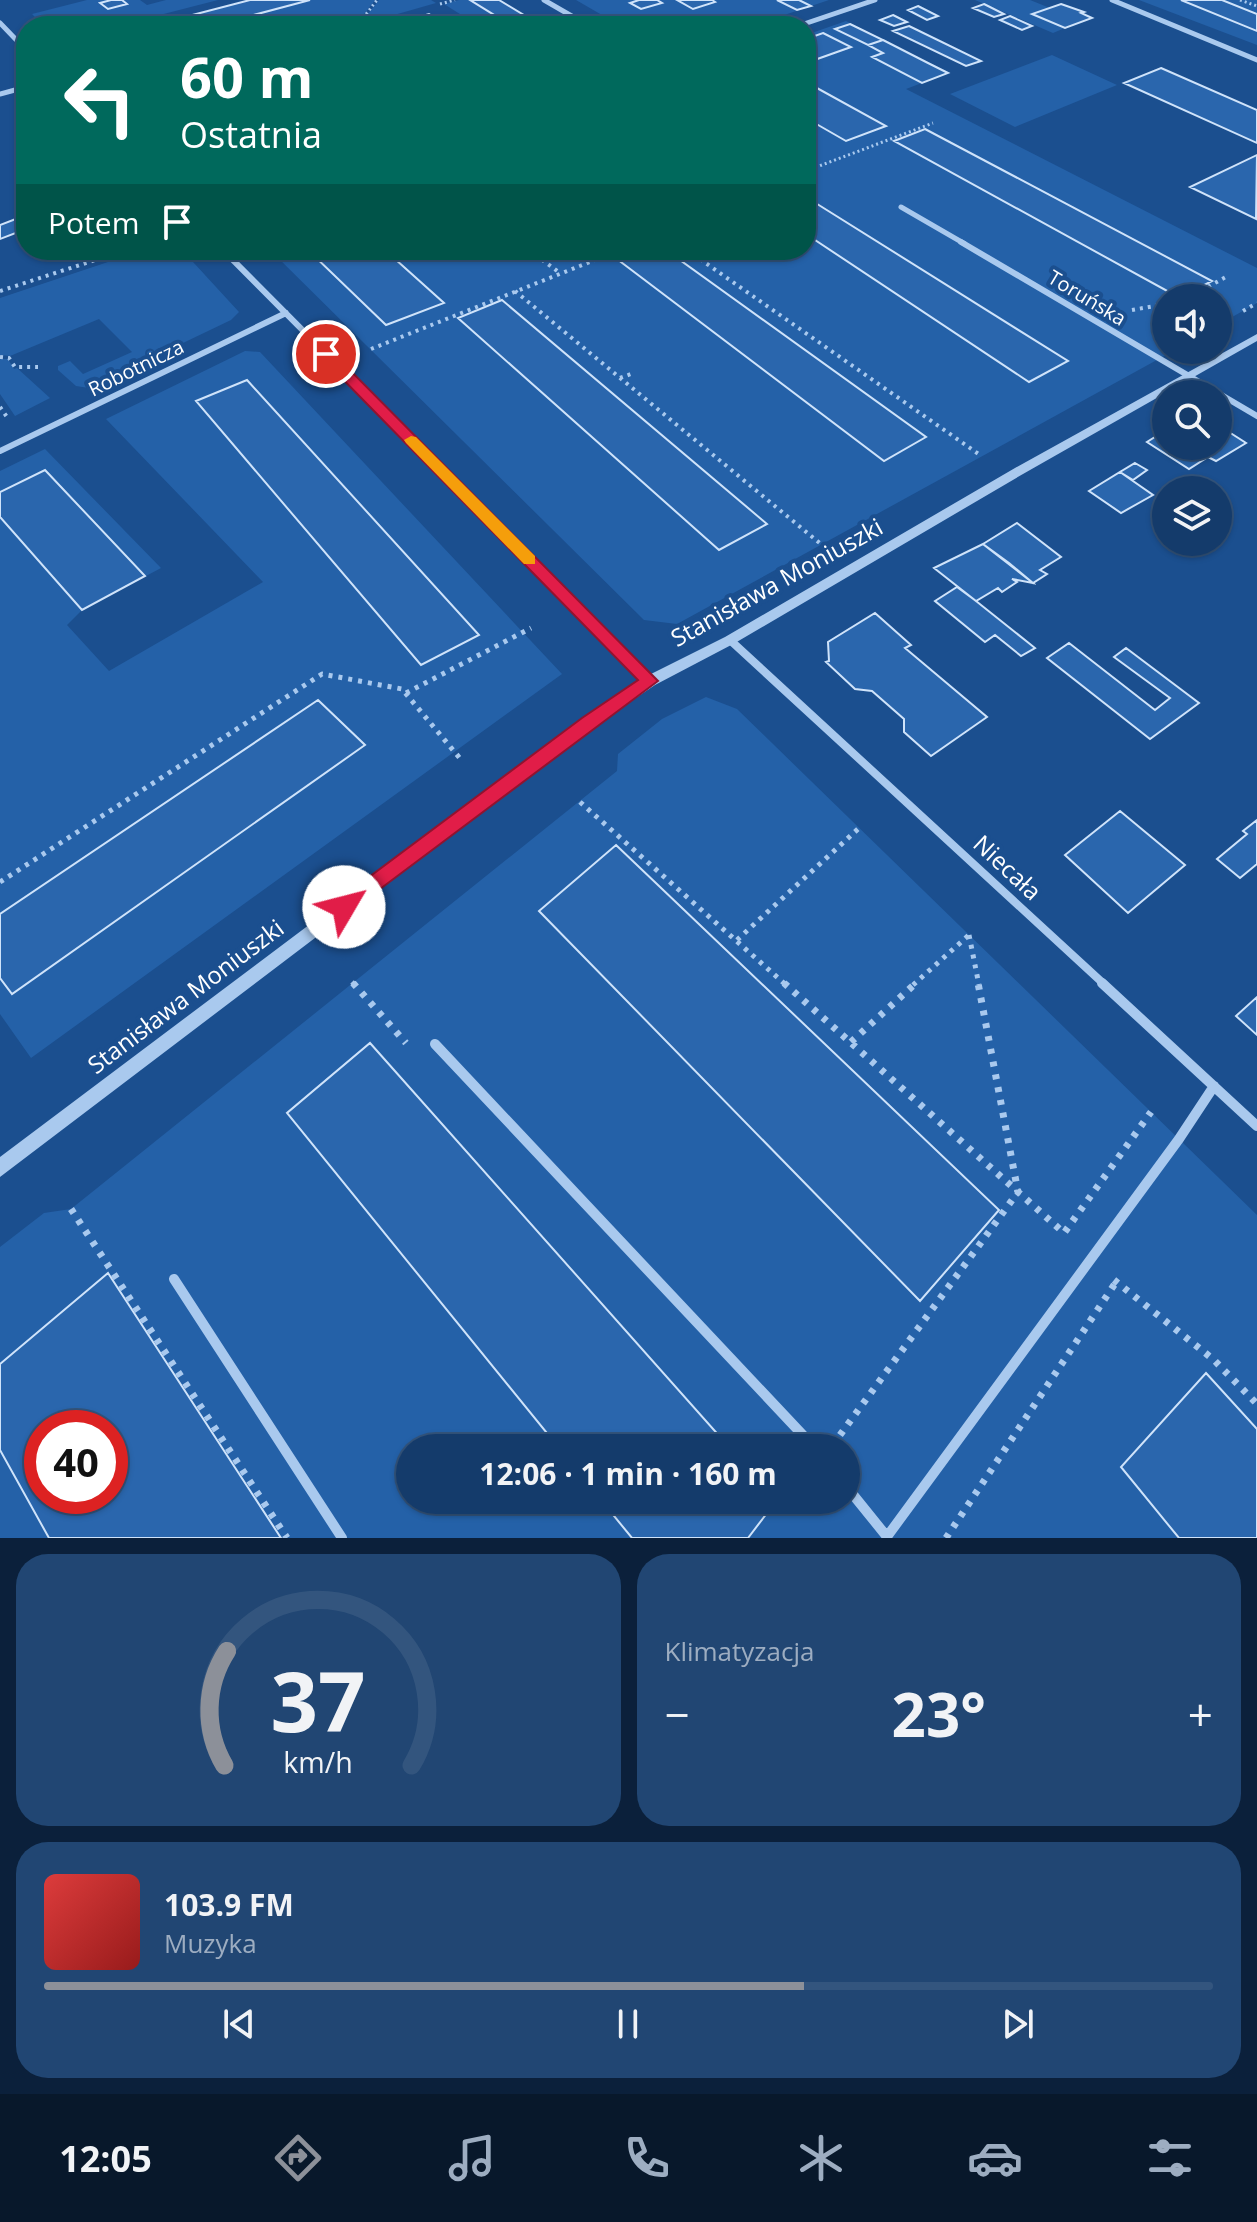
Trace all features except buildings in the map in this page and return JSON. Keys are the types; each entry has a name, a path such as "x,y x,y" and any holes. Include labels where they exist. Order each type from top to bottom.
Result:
{"street":[{"path":"544,0 572,16"},
{"path":"816,20 875,0"},
{"path":"1112,0 1257,60"},
{"path":"0,23 16,40"},
{"name":"Toruńska","path":"901,207 1257,416"},
{"path":"233,260 650,681"},
{"name":"Robotnicza","path":"0,451 286,313"},
{"name":"Stanisława Moniuszki","path":"0,1168 588,723 650,681 730,640 1019,471 1257,337"},
{"name":"Niecała","path":"730,640 1257,1126"},
{"path":"435,1044 802,1434"},
{"path":"860,1504 887,1538 1179,1139 1214,1086"},
{"path":"174,1279 342,1538"}],"path":[{"path":"362,16 377,0"},
{"path":"440,4 455,0"},
{"path":"1240,0 1257,6"},
{"path":"816,167 933,123"},
{"path":"0,291 95,260"},
{"path":"542,260 560,274"},
{"path":"371,349 595,260"},
{"path":"701,260 980,455"},
{"path":"1213,284 1226,277"},
{"path":"515,291 822,545"},
{"path":"0,357 9,358 15,367 38,367"},
{"path":"620,378 631,374"},
{"path":"406,693 531,628"},
{"path":"0,882 322,674 402,689 463,762"},
{"path":"580,802 1116,1282 1214,1360 1257,1404"},
{"path":"737,940 859,828"},
{"path":"840,1434 1018,1192 969,935 851,1042"},
{"path":"1064,1233 1151,1112"},
{"path":"71,1209 287,1538"},
{"path":"946,1538 1116,1282"}],"shaded area":[{"path":"87,0 140,0 147,5 166,0 218,0 156,16 32,14"},
{"path":"310,0 375,0 363,16 250,16"},
{"path":"379,0 431,0 436,3 390,16 366,16"},
{"path":"470,0 496,16 463,16 444,4"},
{"path":"576,0 829,0 782,16 604,16"},
{"path":"975,0 1030,0 1050,8 1033,15 1065,28 1053,33"},
{"path":"1139,0 1257,0 1257,45"},
{"path":"846,21 948,73 906,89 1257,268 1257,303 1232,317 1232,284 1152,284 1152,363 677,624 644,620 280,260 816,260 816,32"},
{"path":"1052,55 1117,85 1015,127 950,94"},
{"path":"114,260 191,260 239,312 231,320 89,388 76,386 58,370 58,366 70,361 83,374 132,352 99,319 10,356 0,355 0,298"},
{"path":"245,351 260,352 562,674 31,1058 0,1014 0,471 45,449 161,568 82,610 67,625 109,671 263,582 106,419"},
{"path":"0,359 8,359 14,369 17,368 50,398 15,416 0,394"},
{"path":"706,697 737,709 1257,1215 1257,1538 0,1538 0,1247 44,1213 71,1209 617,771 618,754 662,719"}],"slow traffic":[{"path":"411,440 529,560"}],"route":[{"path":"326,354 650,681 588,723 344,907"}]}
